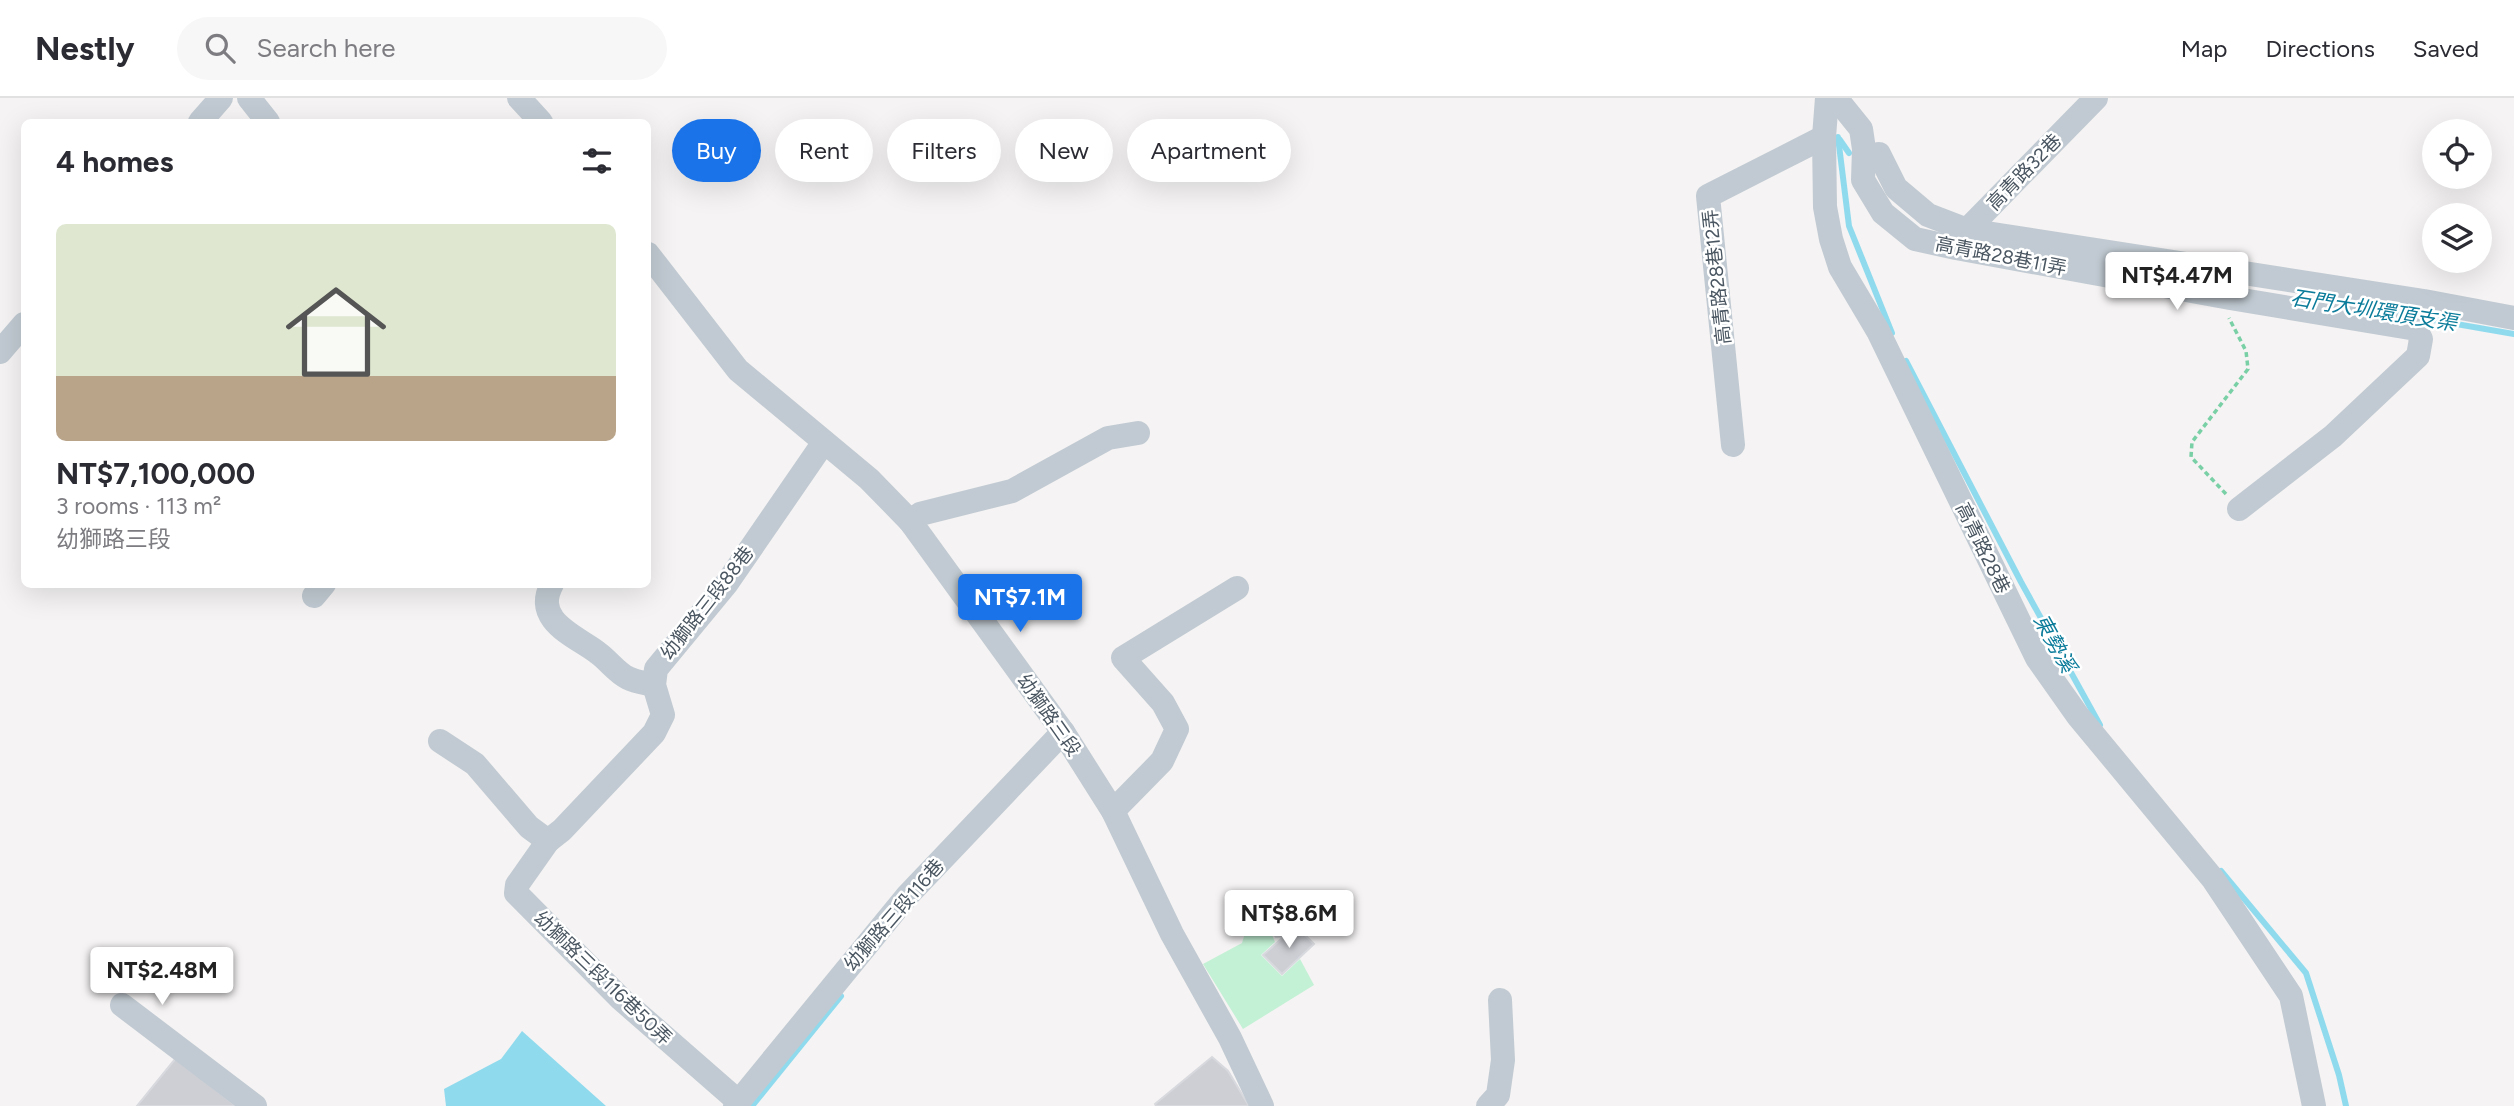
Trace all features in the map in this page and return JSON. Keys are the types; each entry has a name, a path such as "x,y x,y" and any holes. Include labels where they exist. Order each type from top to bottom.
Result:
{"street":[{"path":"203,119 221,98"},
{"path":"249,98 266,119"},
{"path":"519,98 536,119"},
{"name":"高青路32巷","path":"1962,239 2096,98"},
{"name":"高青路28巷11弄","path":"1827,101 1840,103 1861,129 1864,149 1863,180 1884,213 1915,239 1962,239 2230,298 2416,328 2421,339 2418,356 2342,427 2239,509"},
{"name":"高青路28巷","path":"1827,101 1824,136 1825,206 1840,267 1878,331 2037,658 2078,716 2213,879 2291,996 2314,1106"},
{"name":"高青路28巷12弄","path":"1733,446 1709,196 1824,136"},
{"path":"1879,154 1896,188 1962,239 2424,301 2514,318"},
{"name":"幼獅路三段","path":"651,267 738,370 869,479 910,521 1063,732 1113,811 1172,934 1230,1038 1262,1106"},
{"path":"0,352 21,328"},
{"path":"910,521 920,514 1012,491 1108,439 1138,433"},
{"name":"幼獅路三段88巷","path":"548,841 562,830 654,733 663,715 654,685 656,669 727,583 824,442"},
{"path":"550,588 548,608 553,621 598,653 626,678 654,685"},
{"path":"1113,811 1162,761 1177,729 1163,703 1123,658 1237,588"},
{"name":"幼獅路三段116巷","path":"737,1104 907,896 1063,732"},
{"path":"440,741 475,764 529,827 548,841"},
{"name":"幼獅路三段116巷50弄","path":"548,841 517,885 516,893 621,999 737,1104"},
{"path":"1488,1106 1498,1095 1503,1060 1500,1000"},
{"path":"122,1005 255,1106"}],"path":[{"path":"2230,298 2227,315 2246,351 2248,369 2192,442 2191,457 2239,509"}],"green space":[{"path":"1265,918 1275,942 1261,955 1282,976 1300,959 1314,985 1243,1029 1203,964 1242,943 1247,926"}],"water":[{"path":"522,1031 606,1106 446,1106 444,1089 501,1059"}],"building":[{"path":"1282,923 1288,929 1283,936 1276,937 1271,931"},
{"path":"1296,926 1314,944 1282,974 1263,955"},
{"path":"1212,1057 1228,1071 1249,1106 1156,1106 1155,1104"},
{"path":"176,1058 236,1106 137,1106"}],"waterway":[{"name":"東勢溪","path":"1838,137 1849,226 1892,333"},
{"name":"石門大圳環頂支渠","path":"1840,140 1849,153"},
{"name":"石門大圳環頂支渠","path":"2370,309 2514,334"},
{"name":"東勢溪","path":"1906,361 2021,582 2100,725"},
{"name":"東勢溪","path":"2221,871 2306,973 2339,1075 2346,1106"},
{"path":"752,1106 841,996"}]}
